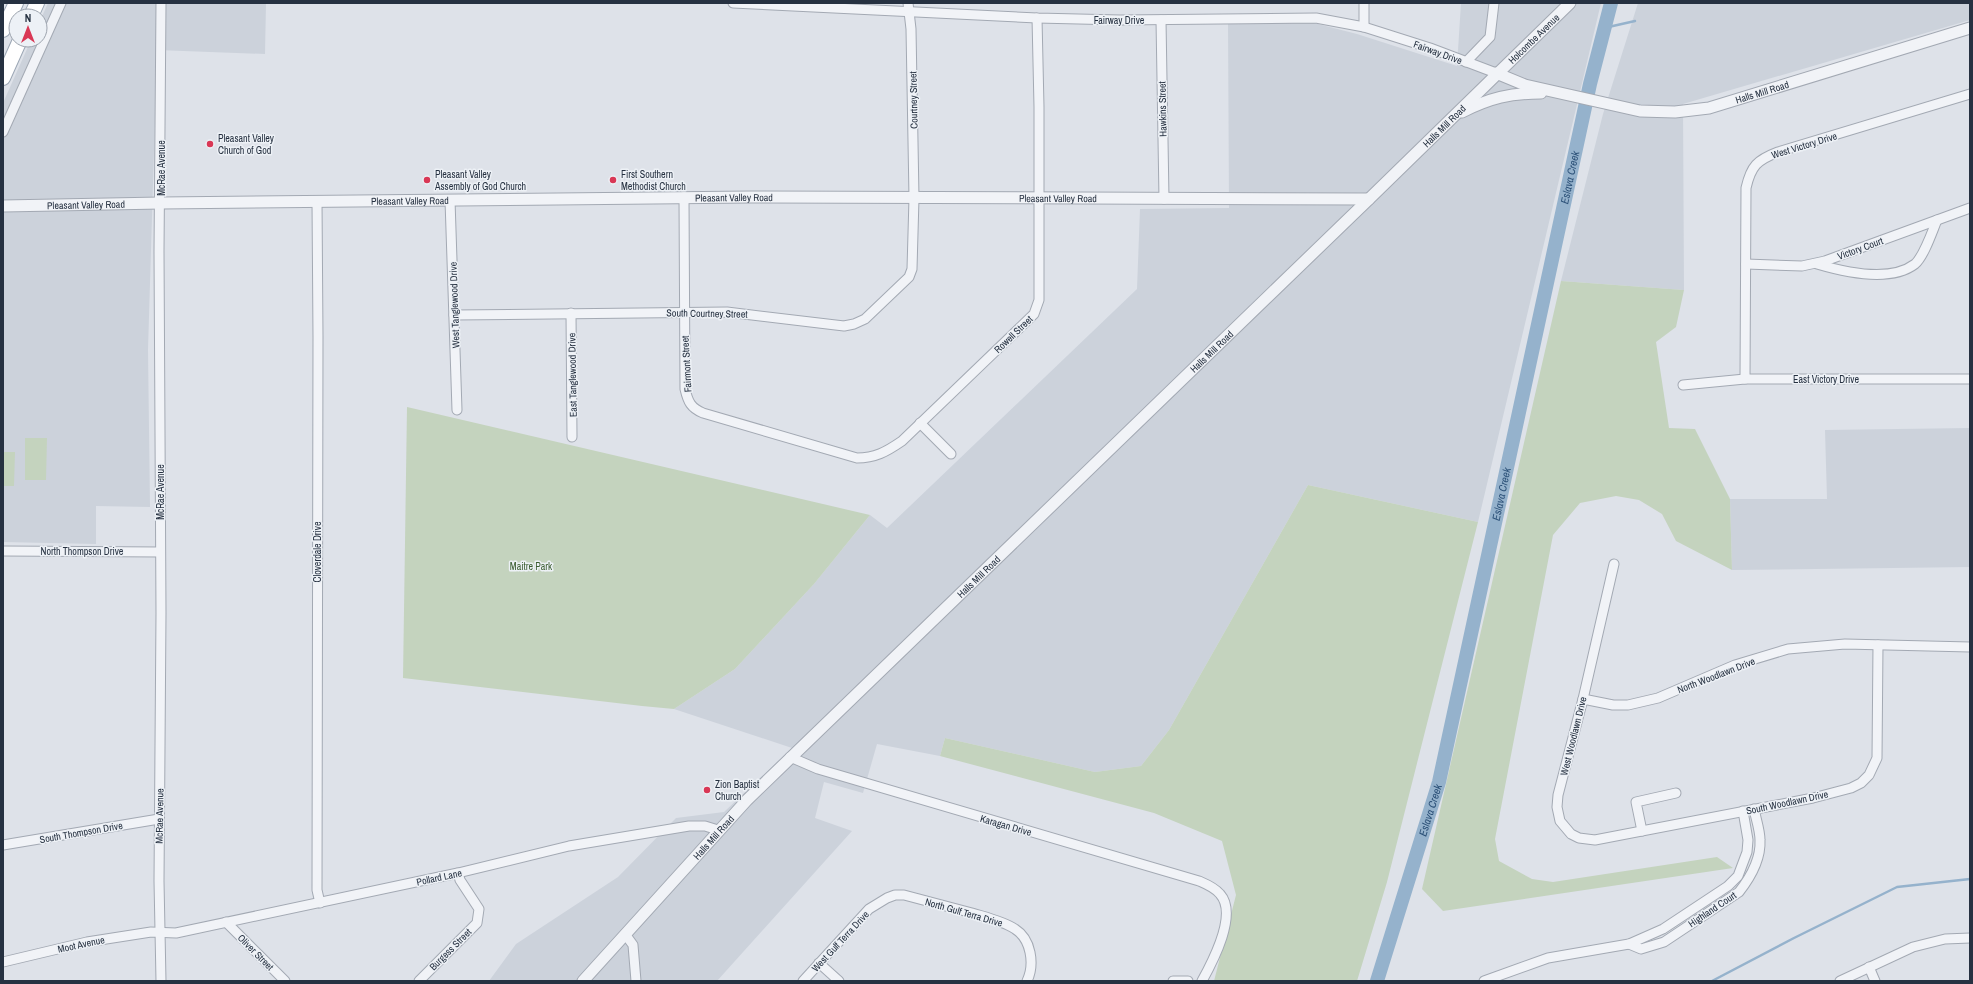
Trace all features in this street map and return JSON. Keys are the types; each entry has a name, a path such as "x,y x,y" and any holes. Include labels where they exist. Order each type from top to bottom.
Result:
{"main road":[{"path":"3,30 16,3"},
{"path":"3,78 16,48"}],"street":[{"path":"3,132 61,3"},
{"name":"McRae Avenue","path":"161,3 161,203 159,251 161,613 159,819 161,981"},
{"name":"Fairway Drive","path":"733,3 910,13 1037,18 1161,20 1316,18 1364,27 1430,48 1496,73"},
{"name":"Courtney Street","path":"908,3 912,36 914,198"},
{"path":"1364,3 1364,27"},
{"path":"1466,62 1490,38 1494,3"},
{"name":"Holcombe Avenue","path":"1496,73 1570,3"},
{"name":"Rowell Street","path":"740,424 857,458 876,456 886,453 902,441 1034,314 1039,300 1037,18"},
{"name":"Hawkins Street","path":"1161,20 1164,199"},
{"name":"Halls Mill Road","path":"583,981 718,830 790,757 1369,199 1496,73 1525,85 1611,105 1640,111 1675,112 1709,108 1970,28"},
{"path":"1454,115 1484,101 1502,96 1518,93 1562,93"},
{"name":"West Victory Drive","path":"1745,379 1746,188 1748,178 1756,163 1763,158 1778,152 1970,94"},
{"name":"Pleasant Valley Road","path":"3,206 684,197 1369,199"},
{"name":"Fairmont Street","path":"684,197 685,389 688,401 694,409 740,424"},
{"name":"South Courtney Street","path":"454,314 727,312 834,326 854,324 865,319 909,277 914,260 914,198"},
{"name":"West Tanglewood Drive","path":"450,200 458,410"},
{"name":"Cloverdale Drive","path":"317,201 317,890 320,903"},
{"name":"Victory Court","path":"1746,264 1802,266 1825,261 1970,208"},
{"path":"1814,263 1839,270 1866,274 1902,271 1916,263 1924,250 1936,220"},
{"name":"East Tanglewood Drive","path":"571,313 572,437"},
{"name":"East Victory Drive","path":"1683,385 1745,379 1970,379"},
{"path":"920,423 951,454"},
{"name":"North Thompson Drive","path":"3,551 160,552"},
{"name":"West Woodlawn Drive","path":"1614,564 1583,699 1558,795 1557,807 1560,821 1571,834 1579,838 1595,840 1642,831"},
{"name":"North Woodlawn Drive","path":"1583,699 1612,705 1628,705 1658,698 1735,665 1788,649 1813,646 1878,645 1970,647"},
{"name":"South Woodlawn Drive","path":"1642,831 1813,798 1852,788 1861,783 1874,767 1877,758 1878,645"},
{"name":"Karagan Drive","path":"790,757 818,769 1199,881 1213,888 1221,895 1225,903 1226,920 1219,946 1202,981"},
{"path":"1642,831 1636,802 1676,793"},
{"name":"Highland Court","path":"1629,944 1641,949 1664,942 1739,892 1748,881 1759,851 1760,841 1754,809"},
{"name":"Highland Court","path":"1484,981 1548,958 1629,944 1663,929 1728,886 1738,876 1747,852 1748,840 1743,812"},
{"name":"South Thompson Drive","path":"3,845 159,819"},
{"name":"Pollard Lane","path":"160,933 176,933 320,903 458,873 569,846 659,829 705,826 718,830"},
{"name":"Burgess Street","path":"419,981 477,923 479,909 460,880 458,873"},
{"name":"North Gulf Terra Drive","path":"878,904 895,895 904,895 988,918 1014,928 1024,936 1028,944 1030,976 1027,981"},
{"name":"West Gulf Terra Drive","path":"803,981 869,909 878,904"},
{"name":"Oliver Street","path":"226,922 285,981"},
{"name":"Moot Avenue","path":"3,962 86,942 137,934 160,933"},
{"path":"625,934 633,945 636,981"},
{"path":"1840,981 1900,953 1929,942 1970,938"},
{"path":"819,963 839,981"},
{"path":"1869,967 1875,981"},
{"path":"1173,981 1188,981"}],"shaded area":[{"path":"48,3 266,3 265,54 157,50 148,350 150,507 96,506 96,544 3,542 3,103 27,48 48,48 48,8 46,8"},
{"path":"1461,3 1601,3 1478,522 1308,485 1169,730 1141,766 1095,772 945,738 940,756 877,744 863,793 824,782 815,818 852,831 717,981 489,981 516,944 618,877 676,818 724,812 792,748 674,709 735,669 814,584 870,515 887,528 1137,289 1140,209 1229,208 1228,23 1314,23 1357,34 1457,66"},
{"path":"1638,3 1970,3 1970,20 1683,104 1684,290 1561,281 1603,114"},
{"path":"1970,428 1970,567 1732,570 1730,499 1827,499 1825,430"}],"green space":[{"path":"1561,281 1684,290 1676,327 1656,342 1669,428 1695,429 1730,499 1732,570 1676,541 1662,514 1639,500 1616,496 1580,503 1553,535 1495,839 1499,861 1532,879 1553,882 1717,857 1733,868 1443,911 1422,889"},
{"name":"Maitre Park","path":"407,407 870,515 814,584 735,669 674,709 403,678"},
{"path":"25,438 47,438 46,480 25,480"},
{"path":"3,452 15,452 14,486 3,486"},
{"path":"1308,485 1478,522 1387,882 1357,981 1214,981 1236,895 1222,841 1154,813 940,756 945,738 1095,772 1141,766 1169,730"}],"waterway":[{"name":"Eslava Creek","path":"1377,981 1439,782 1590,84 1611,3"},
{"path":"1604,28 1635,21"},
{"path":"1712,981 1897,887 1970,879"}],"place":[{"name":"Pleasant Valley Church of God","path":"210,144"},
{"name":"Pleasant Valley Assembly of God Church","path":"427,180"},
{"name":"First Southern Methodist Church","path":"613,180"},
{"name":"Zion Baptist Church","path":"707,790"}]}
